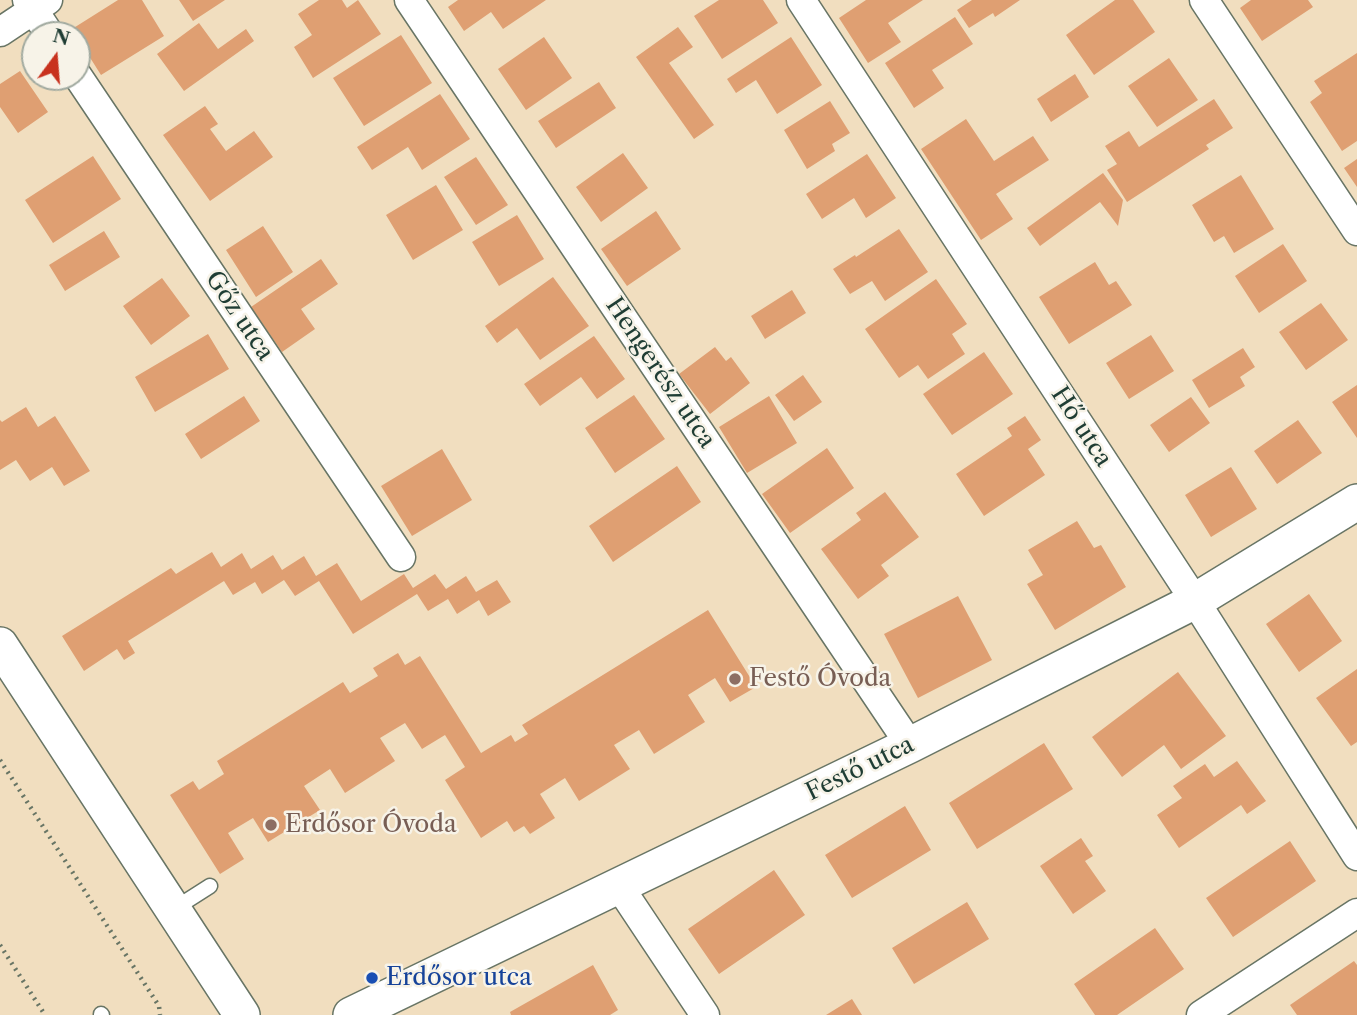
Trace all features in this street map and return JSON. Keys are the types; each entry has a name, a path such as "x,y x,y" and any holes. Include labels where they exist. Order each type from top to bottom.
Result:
{"street":[{"name":"Hengerész utca","path":"409,0 910,745"},
{"name":"Hő utca","path":"801,0 1195,601 1357,856"},
{"path":"1204,0 1357,231"},
{"path":"0,32 36,3 44,21"},
{"name":"Gőz utca","path":"88,91 401,556"},
{"name":"Festő utca","path":"351,1015 910,745 1195,601 1357,502"},
{"path":"0,645 242,1015"},
{"path":"619,886 705,1015"},
{"path":"1201,1015 1357,913"}],"lane":[{"path":"173,909 211,886"}],"path":[{"path":"0,760 159,1006 160,1015"},
{"path":"0,945 45,1015"}],"building":[{"path":"118,0 142,0 164,36 101,75 91,59 91,21 85,21"},
{"path":"179,0 225,0 193,21"},
{"path":"319,0 342,0 347,8 358,0 381,34 313,78 294,47 312,35 298,14"},
{"path":"458,0 546,0 503,29 491,12 464,31 448,7"},
{"path":"719,0 763,0 778,23 722,59 694,16"},
{"path":"866,0 923,0 888,23 901,42 868,63 839,18"},
{"path":"972,0 1020,0 995,17 993,13 969,28 957,10"},
{"path":"1115,0 1133,0 1155,32 1094,75 1066,35"},
{"path":"1251,0 1308,0 1313,7 1262,41 1240,8"},
{"path":"955,17 973,44 932,70 944,88 914,108 885,63"},
{"path":"199,23 218,49 246,29 254,41 184,91 157,54"},
{"path":"678,27 693,47 669,63 714,125 694,139 636,57"},
{"path":"401,35 432,83 364,126 333,78"},
{"path":"544,37 572,78 526,110 498,69"},
{"path":"791,37 822,85 777,114 756,80 736,93 727,79"},
{"path":"1357,53 1357,141 1342,151 1310,102 1322,93 1314,81"},
{"path":"1169,58 1198,100 1157,127 1128,86"},
{"path":"20,71 21,91 34,91 48,112 18,133 0,107 0,84"},
{"path":"1075,74 1089,97 1051,122 1037,99"},
{"path":"599,82 616,108 556,148 538,121"},
{"path":"440,94 470,139 422,170 408,147 372,170 357,147"},
{"path":"1214,99 1233,128 1206,145 1209,149 1127,202 1107,170 1117,164 1105,146 1129,131 1139,147"},
{"path":"830,101 850,133 832,144 835,151 807,169 784,130"},
{"path":"205,106 218,124 210,129 226,151 254,131 273,157 210,201 163,135"},
{"path":"966,119 994,161 1033,136 1049,160 996,194 1013,219 981,240 921,149"},
{"path":"623,153 648,188 601,222 576,187"},
{"path":"867,154 896,198 866,218 854,198 822,219 806,194"},
{"path":"93,156 121,199 53,243 25,200"},
{"path":"476,157 508,205 476,225 444,177"},
{"path":"1357,159 1357,187 1344,168"},
{"path":"1103,173 1123,200 1118,226 1100,202 1040,246 1027,228"},
{"path":"1241,175 1274,229 1234,253 1224,236 1214,242 1192,205"},
{"path":"436,185 463,230 413,260 386,215"},
{"path":"656,211 681,249 627,286 601,249"},
{"path":"517,215 544,259 499,286 472,242"},
{"path":"263,226 293,272 256,297 226,250"},
{"path":"899,229 928,272 885,301 872,281 850,294 833,269"},
{"path":"104,231 120,257 65,291 49,265"},
{"path":"1283,244 1307,281 1259,313 1235,276"},
{"path":"321,259 338,284 301,309 315,329 282,352 251,307"},
{"path":"1095,262 1109,285 1116,281 1132,305 1069,344 1039,297"},
{"path":"553,277 589,326 540,360 517,328 497,343 485,326"},
{"path":"162,278 190,316 151,345 123,306"},
{"path":"936,279 967,324 952,334 965,354 928,379 918,365 899,378 865,329"},
{"path":"792,290 806,313 765,339 751,316"},
{"path":"1321,303 1348,340 1306,370 1279,332"},
{"path":"208,334 229,369 155,412 135,377"},
{"path":"1151,335 1174,371 1129,399 1106,363"},
{"path":"594,336 625,379 597,399 581,377 540,406 524,384"},
{"path":"715,347 726,361 731,357 750,383 710,414 679,374"},
{"path":"1243,348 1255,367 1240,377 1245,386 1209,408 1192,380"},
{"path":"984,352 1013,394 952,435 923,394"},
{"path":"803,375 822,402 794,421 775,395"},
{"path":"1357,385 1357,438 1332,402"},
{"path":"634,395 665,439 615,473 585,428"},
{"path":"244,396 260,421 201,459 185,434"},
{"path":"769,396 797,443 747,473 719,427"},
{"path":"1191,397 1210,423 1169,452 1150,425"},
{"path":"26,407 38,427 55,416 90,471 64,486 52,467 30,481 16,460 0,470 0,420 2,422"},
{"path":"1025,416 1041,440 1028,449 1045,475 984,516 956,474 1012,436 1007,428"},
{"path":"1298,420 1322,453 1277,484 1254,451"},
{"path":"827,448 854,488 790,533 762,494"},
{"path":"442,449 472,500 412,536 381,486"},
{"path":"677,466 701,502 613,562 589,526"},
{"path":"1231,467 1257,509 1211,537 1185,495"},
{"path":"885,492 919,537 881,565 889,576 858,599 821,549 861,520 856,513"},
{"path":"1077,521 1094,548 1101,545 1126,587 1055,630 1027,584 1043,575 1028,550"},
{"path":"212,552 221,567 242,553 251,569 273,555 282,570 304,556 316,576 337,563 361,601 404,574 413,588 435,574 446,589 466,576 476,592 497,580 511,602 488,616 479,600 457,614 448,599 428,611 417,594 353,634 319,581 295,596 284,580 262,594 255,582 233,595 224,581 128,641 135,653 124,660 117,649 84,671 62,636 171,568 176,574"},
{"path":"1309,594 1342,641 1299,672 1266,624"},
{"path":"958,596 992,660 918,698 884,634"},
{"path":"708,610 756,687 730,702 715,678 688,695 705,722 654,754 639,730 614,745 630,769 579,801 565,778 540,794 555,818 530,834 524,826 514,832 507,821 481,838 445,780 465,767 445,735 422,749 405,723 380,738 395,761 345,793 330,769 304,786 320,810 268,842 253,818 228,833 244,859 220,874 170,795 193,781 199,790 224,774 217,761 343,682 350,693 378,676 373,668 398,653 405,665 420,656 481,753 511,735 515,742 528,734 522,725"},
{"path":"1357,669 1357,742 1351,746 1316,698"},
{"path":"1178,672 1226,736 1181,769 1164,745 1122,777 1092,737"},
{"path":"1044,743 1073,789 977,849 949,803"},
{"path":"1237,761 1266,801 1247,814 1241,805 1179,848 1157,815 1182,798 1173,786 1205,764 1214,777"},
{"path":"905,806 931,850 852,898 825,855"},
{"path":"1081,838 1093,856 1085,861 1106,891 1073,914 1040,866"},
{"path":"1290,841 1316,881 1233,937 1206,898"},
{"path":"774,870 805,915 719,974 688,929"},
{"path":"967,902 989,939 914,984 892,948"},
{"path":"1155,928 1184,969 1117,1015 1095,1015 1074,984"},
{"path":"1354,961 1357,965 1357,1015 1297,1015 1290,1005"},
{"path":"593,965 618,1010 610,1015 511,1015 510,1012"},
{"path":"852,999 862,1015 826,1015"}],"place":[{"name":"Festő Óvoda","path":"735,679"},
{"name":"Erdősor Óvoda","path":"271,825"},
{"name":"Erdősor utca","path":"372,978"}]}
